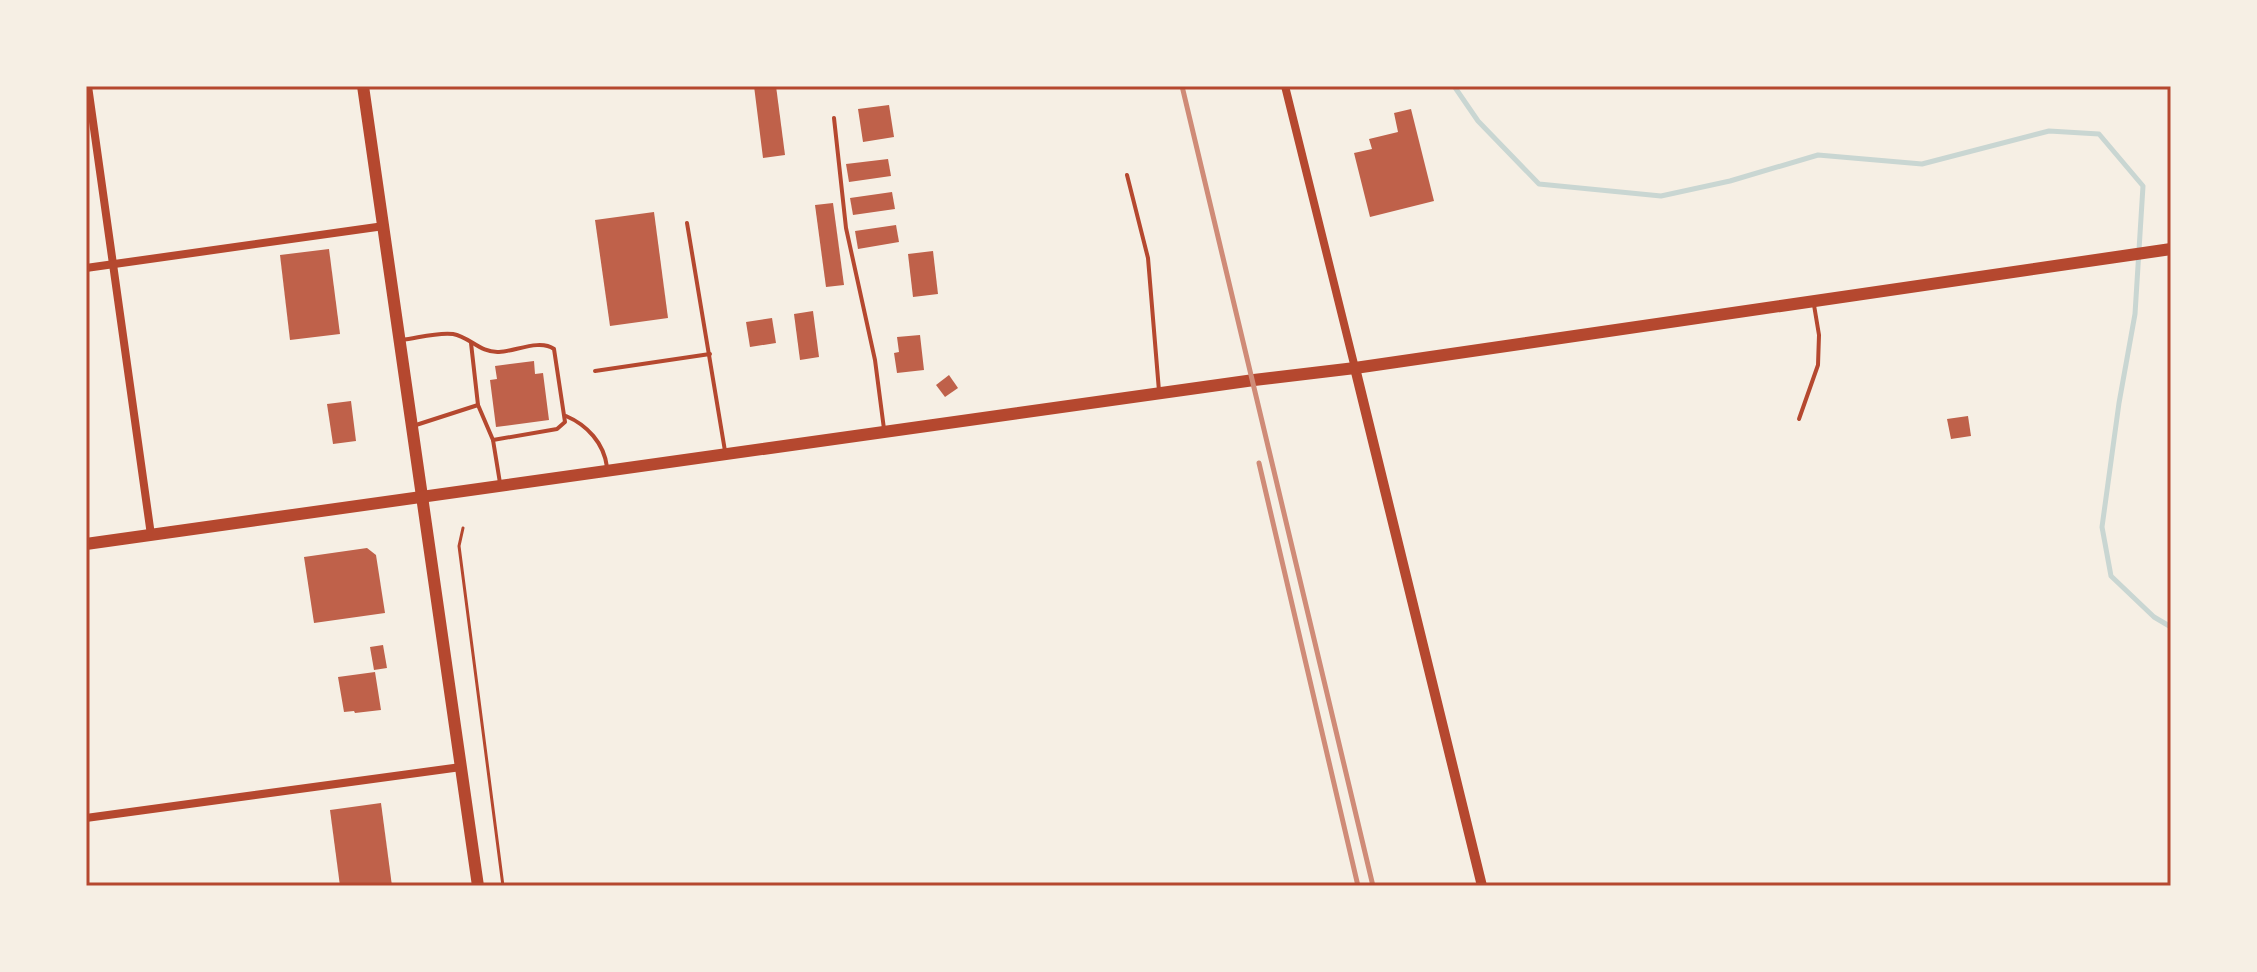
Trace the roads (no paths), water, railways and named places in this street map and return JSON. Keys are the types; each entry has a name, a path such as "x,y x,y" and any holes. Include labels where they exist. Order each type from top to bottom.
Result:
{"main road":[{"path":"363,86 478,886"},
{"path":"86,544 1355,368 2171,249"}],"street":[{"path":"88,86 151,535"},
{"path":"1285,86 1482,886"},
{"path":"86,268 384,226"},
{"path":"86,818 461,767"}],"lane":[{"path":"834,118 846,228 875,360 884,432"},
{"path":"1127,175 1148,258 1159,393"},
{"path":"687,223 725,454"},
{"path":"1799,419 1818,365 1819,335 1813,301"},
{"path":"400,340 450,333 483,350 497,352 545,345 554,349 566,416 562,426 493,440"},
{"path":"471,343 478,405 493,440 500,485"},
{"path":"595,371 710,354"},
{"path":"413,426 478,405"},
{"path":"566,416 584,426 599,443 608,470"}],"waterway":[{"path":"1454,86 1478,121 1539,184 1661,196 1730,181 1818,155 1922,164 2049,131 2099,134 2143,186 2135,314 2102,527 2111,576 2154,617 2171,627"}],"railway":[{"path":"1182,86 1373,886"},
{"path":"1259,463 1358,886"}]}
